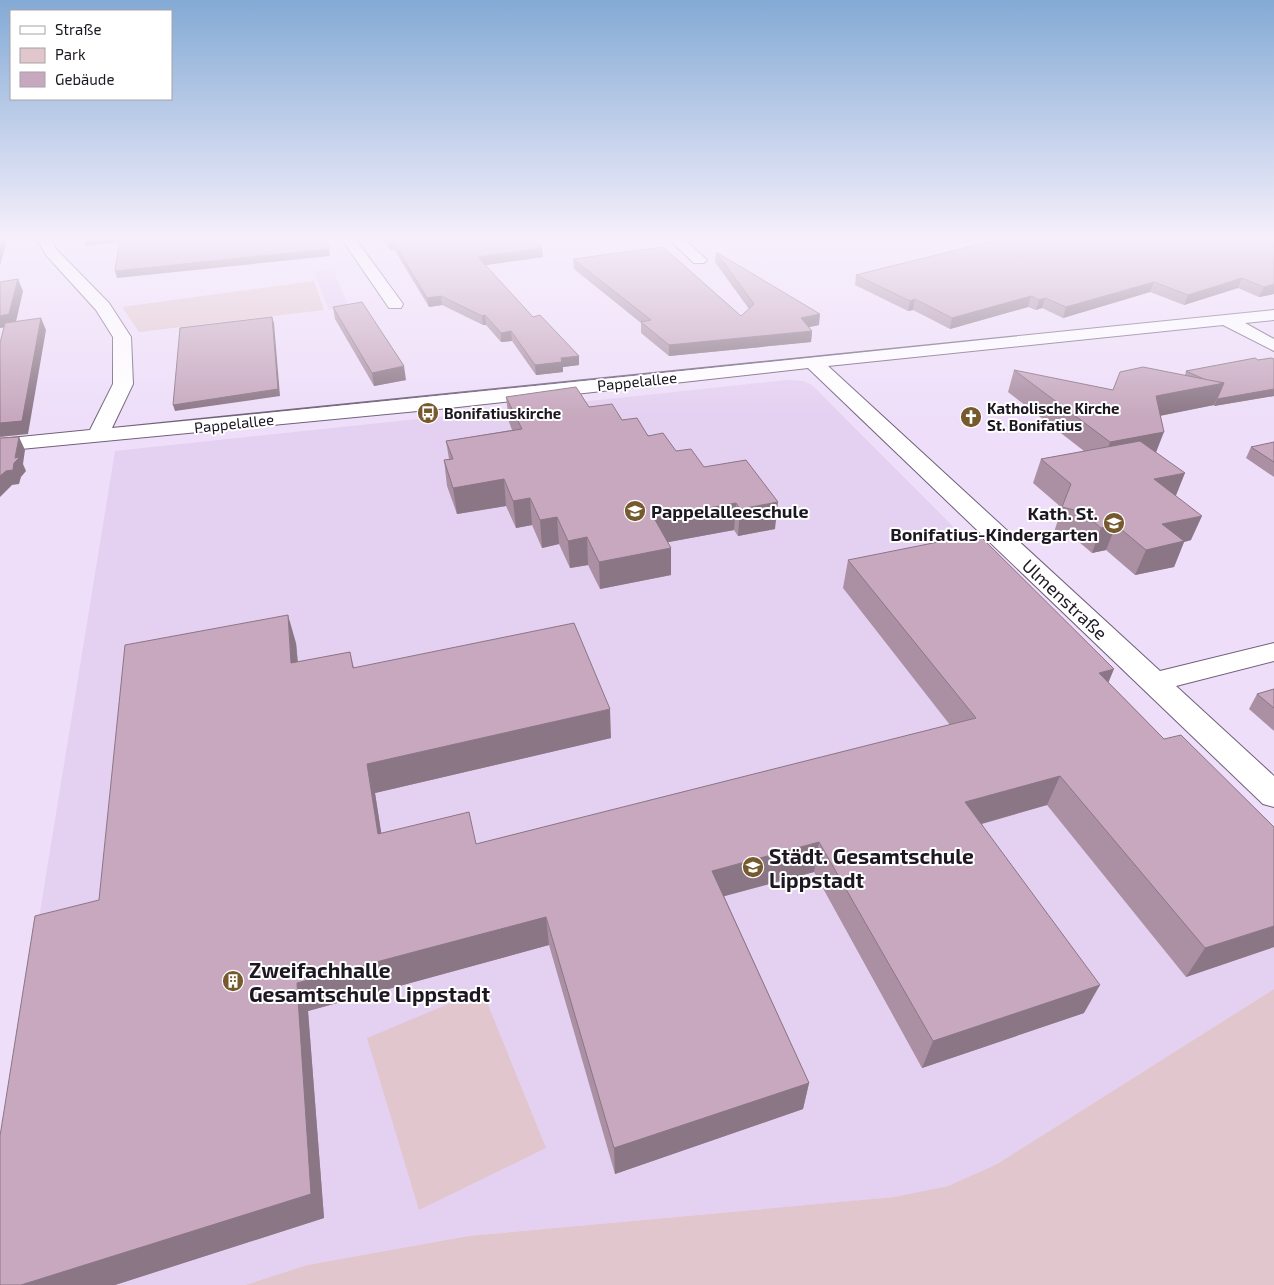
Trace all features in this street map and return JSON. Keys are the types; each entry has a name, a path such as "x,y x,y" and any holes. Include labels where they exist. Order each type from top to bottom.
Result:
{"street":[{"path":"94,298 103,307 122,337 123,384 98,435"},
{"path":"391,298 395,304"},
{"name":"Pappelallee","path":"0,445 449,402 812,362 1274,315"},
{"path":"1226,320 1274,346"},
{"name":"Ulmenstraße","path":"812,362 1274,795"},
{"path":"1154,682 1274,652"}],"shaded area":[{"path":"324,298 345,298 349,307 329,310"},
{"path":"788,380 803,381 812,385 1274,849 1274,989 997,1164 948,1186 895,1197 468,1236 307,1265 245,1285 0,1285 0,1158 115,451"}],"green space":[{"path":"189,298 320,298 324,310 139,332 122,307"},
{"path":"1274,989 1274,1285 245,1285 307,1265 468,1236 894,1197 948,1186 997,1164"},
{"path":"482,990 546,1148 419,1210 367,1038"}],"building":[{"path":"0,298 13,298 9,314 0,316"},
{"path":"445,298 516,298 533,317 540,315 579,356 561,358 562,362 535,365 511,331 501,333 485,315 482,316"},
{"path":"623,298 721,298 741,316 754,304 750,298 793,298 820,314 801,318 812,331 669,345 641,322 651,320"},
{"path":"904,298 1024,298 952,318 915,299 910,301"},
{"path":"1035,298 1098,298 1066,307 1045,298 1039,300"},
{"path":"362,302 404,366 372,373 333,307"},
{"path":"272,317 278,389 173,405 180,328"},
{"path":"41,318 22,421 0,423 0,343 5,323"},
{"path":"1255,358 1258,360 1274,359 1274,389 1217,399 1224,383 1206,380 1186,371"},
{"path":"1143,367 1224,383 1156,396 1164,432 1110,442 1014,370 1113,390 1120,372"},
{"path":"576,387 589,407 612,404 622,420 637,418 648,436 663,433 676,451 691,449 704,467 746,460 778,502 740,509 736,503 654,518 671,548 599,562 587,537 568,541 557,517 540,520 530,498 513,501 504,479 453,488 444,460 453,459 446,441 522,429 506,397"},
{"path":"19,437 15,458 20,457 14,463 13,470 6,471 0,476 0,438"},
{"path":"1140,441 1185,473 1154,479 1202,516 1162,524 1184,541 1146,550 1116,525 1101,528 1082,512 1062,507 1071,484 1041,459"},
{"path":"1274,442 1274,462 1251,447"},
{"path":"978,534 1114,669 1099,673 1164,739 1181,735 1274,827 1274,926 1205,948 1060,776 965,802 1100,985 933,1041 819,842 712,871 809,1083 614,1148 546,917 297,983 311,1194 21,1285 0,1285 0,1136 35,916 99,900 125,645 288,615 291,663 350,652 353,668 574,623 610,709 367,764 378,834 469,812 476,844 976,718 848,560"},
{"path":"1274,689 1274,708 1257,694"}],"place":[{"name":"Bonifatiuskirche","path":"428,413"},
{"name":"Katholische Kirche St. Bonifatius","path":"971,417"},
{"name":"Pappelalleeschule","path":"635,511"},
{"name":"Kath. St. Bonifatius-Kindergarten","path":"1114,523"},
{"name":"Städt. Gesamtschule Lippstadt","path":"753,867"},
{"name":"Zweifachhalle Gesamtschule Lippstadt","path":"233,981"}]}
